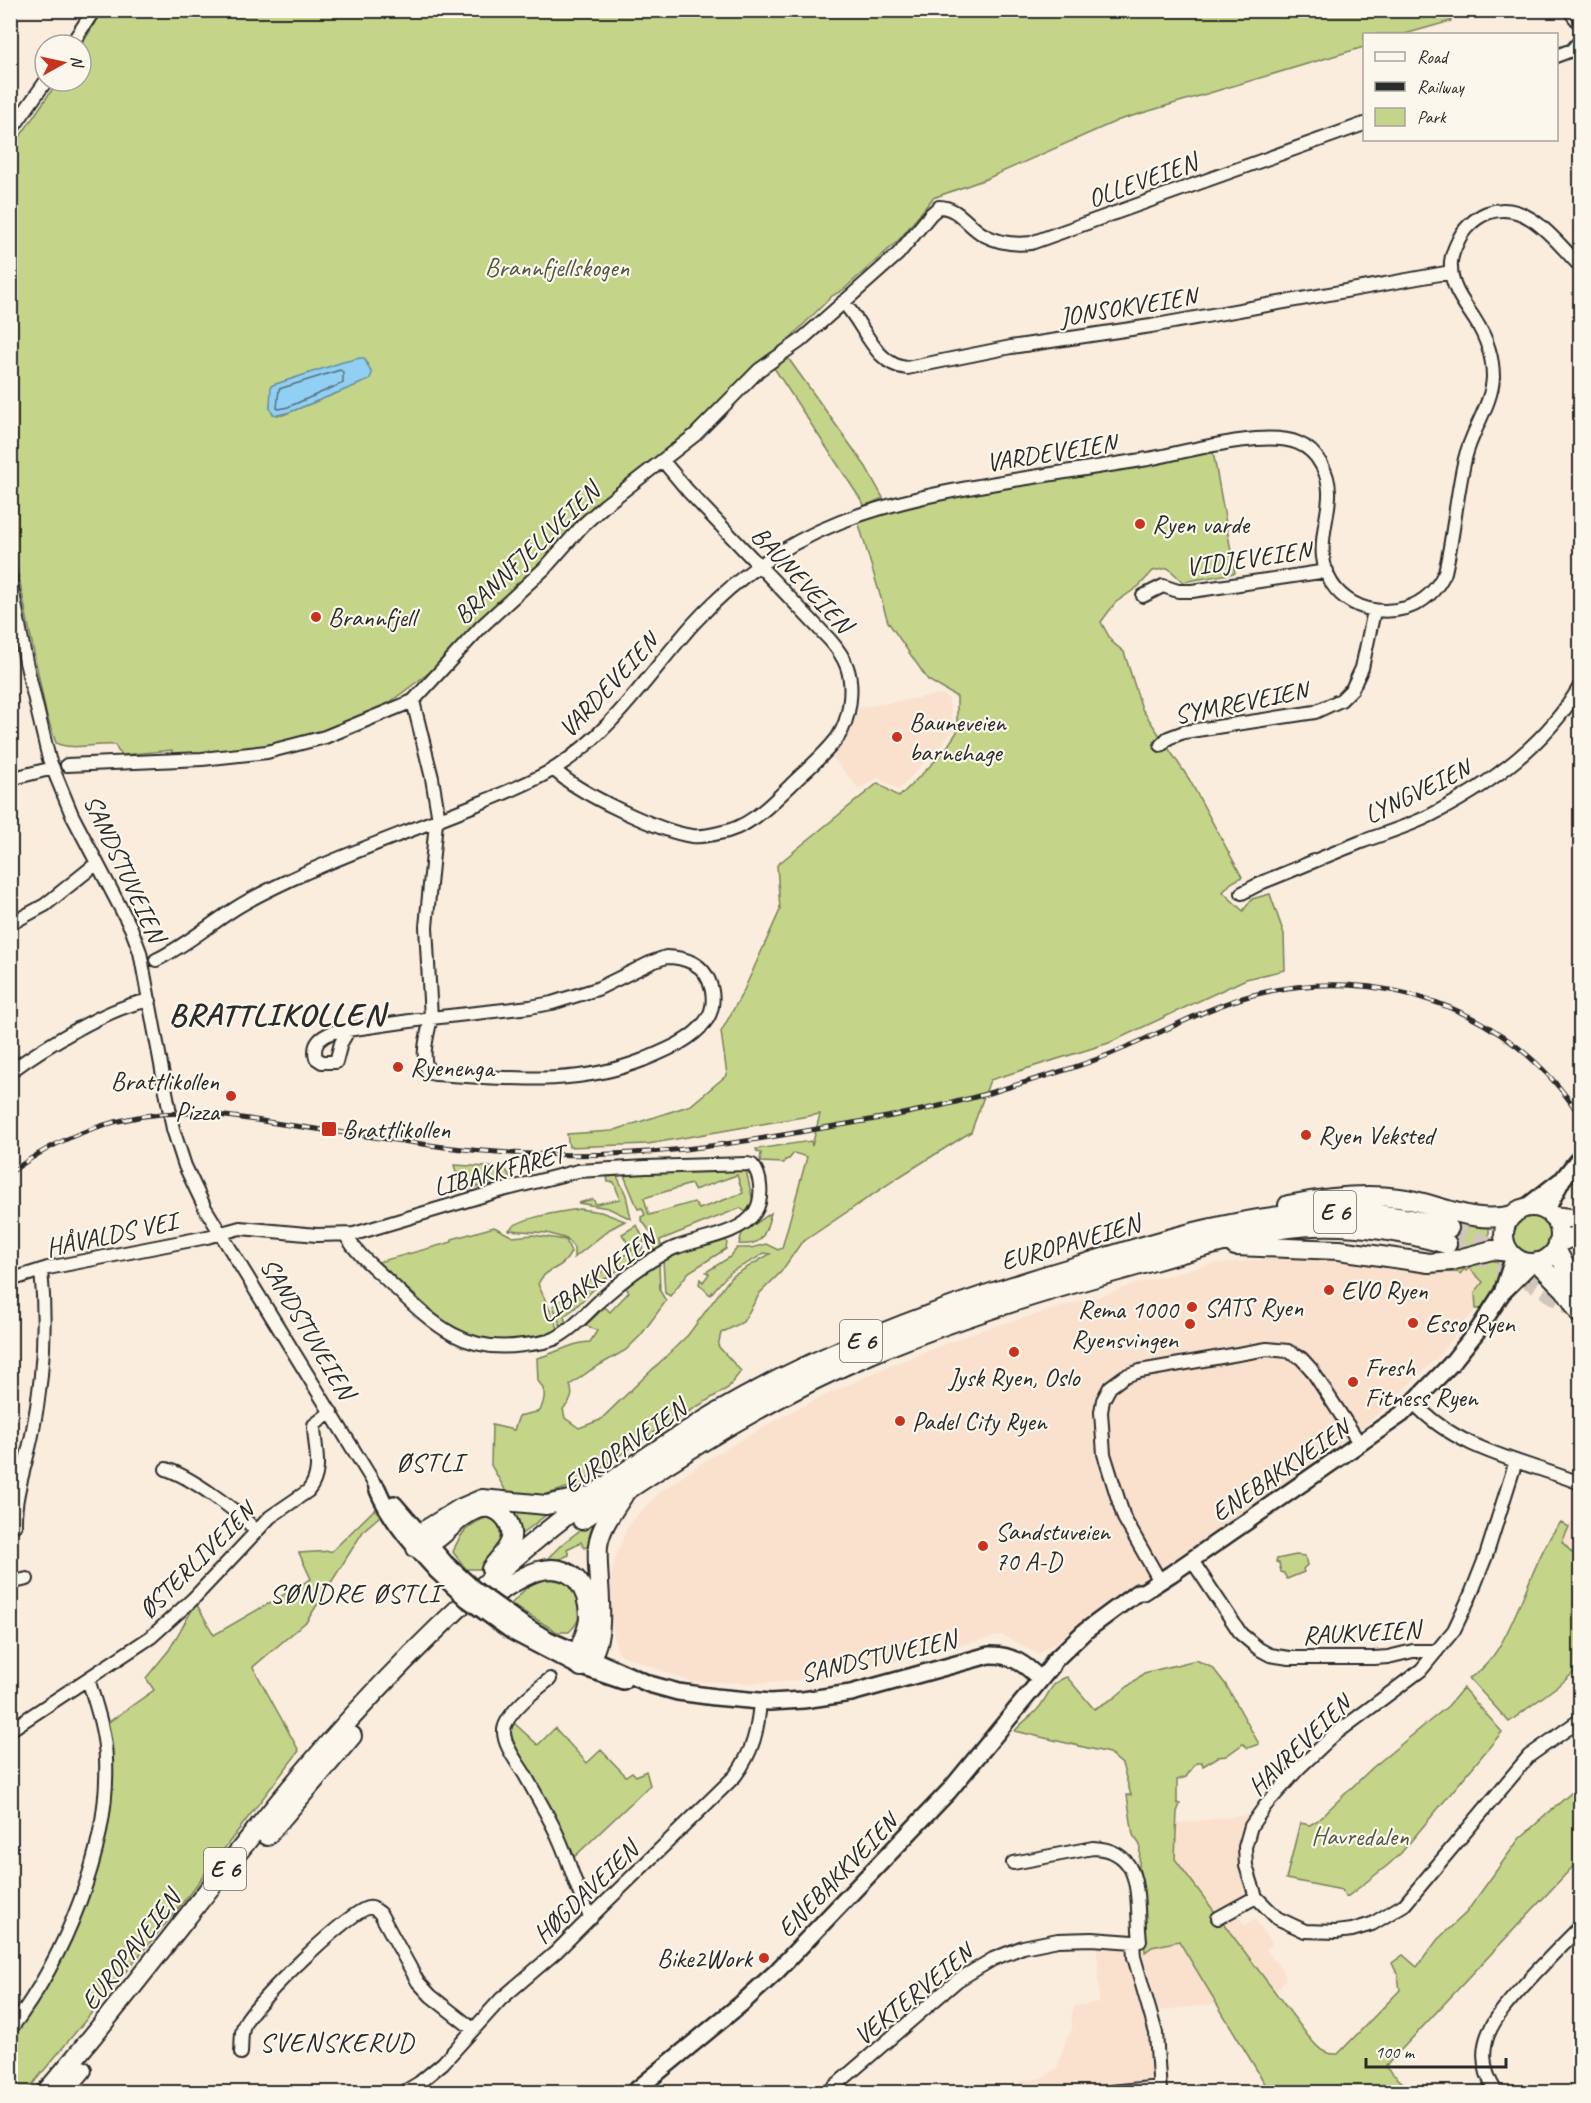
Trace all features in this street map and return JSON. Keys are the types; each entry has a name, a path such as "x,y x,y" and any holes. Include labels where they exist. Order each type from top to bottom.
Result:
{"highway":[{"name":"E 6","path":"1220,1227 1286,1205 1336,1198 1397,1197 1490,1219 1533,1207 1549,1213 1581,1219"},
{"name":"EUROPAVEIEN","path":"46,2092 107,2020 303,1773 384,1684 462,1605 512,1561 628,1470 714,1415 794,1372 867,1338 991,1292 1113,1255 1220,1227 1289,1216 1335,1212 1397,1216 1448,1236 1368,1228 1324,1227 1276,1230 1213,1245 1060,1287 935,1328 872,1353 724,1428 571,1528 484,1601 393,1692 312,1781 115,2031 63,2092"},
{"path":"1512,1254 1506,1245 1505,1229 1519,1212"},
{"path":"1549,1213 1558,1226 1557,1246 1567,1270 1581,1284"},
{"path":"1534,1262 1548,1258 1557,1246 1581,1234"},
{"name":"E 6","path":"1213,1245 1327,1249 1429,1263 1451,1261 1482,1252 1512,1254 1525,1262 1534,1262 1565,1290 1581,1314"},
{"name":"E 6","path":"583,1659 598,1637 598,1545 607,1522 626,1492"},
{"name":"E 6","path":"422,1542 461,1508 482,1499 538,1505 569,1501 598,1493"},
{"name":"E 6","path":"462,1605 504,1553 569,1501"},
{"name":"E 6","path":"422,1542 442,1537 450,1527 473,1512 488,1508 499,1512 510,1526 511,1537 504,1553"},
{"name":"E 6","path":"484,1601 530,1574 544,1569 556,1569 570,1574 581,1585 588,1600 588,1626 583,1659"}],"main road":[{"path":"1549,1213 1562,1180 1581,1157"},
{"path":"1519,1212 1562,1180"},
{"name":"ENEBAKKVEIEN","path":"1502,1293 1512,1254"},
{"name":"ENEBAKKVEIEN","path":"634,2092 741,2004 776,1972 949,1791 1046,1673 1107,1620 1142,1597 1143,1592 1360,1444 1414,1403 1468,1343 1502,1293 1534,1262"},
{"name":"SANDSTUVEIEN","path":"377,1488 384,1505 422,1542 441,1567 476,1591 518,1628 547,1638 625,1682 649,1684 698,1695 760,1701 803,1700 844,1695 989,1656 1013,1659 1046,1673"}],"street":[{"path":"79,33 94,10"},
{"path":"1569,10 1581,24"},
{"path":"1558,56 1572,50 1581,40"},
{"path":"10,132 38,93"},
{"name":"OLLEVEIEN","path":"939,207 955,212 976,230 993,239 1008,243 1031,243 1363,125"},
{"name":"BRANNFJELLVEIEN","path":"67,765 202,759 267,752 325,737 413,701 481,627 545,568 583,525 613,498 695,435 759,370 800,341 898,254 939,207"},
{"path":"1451,272 1451,261 1461,235 1479,218 1498,211 1515,211 1530,218 1555,239 1581,266"},
{"name":"JONSOKVEIEN","path":"843,302 854,313 882,356 899,367 907,368 1011,347 1151,326 1451,272"},
{"name":"VARDEVEIEN","path":"156,960 191,940 249,900 309,872 512,790 554,769 612,722 697,620 760,564 832,525 901,501 1231,443 1277,439 1297,443 1310,450 1324,470 1330,492 1323,557 1327,571 1339,591 1347,600 1364,609 1374,611 1392,611 1420,602 1438,587 1444,575 1465,459 1492,383 1491,358 1484,337 1454,285 1451,272"},
{"name":"BAUNEVEIEN","path":"554,769 576,788 638,818 662,828 692,836 703,836 730,831 756,818 818,758 839,734 845,718 850,684 847,666 830,639 688,492 663,461"},
{"name":"VIDJEVEIEN","path":"1143,596 1163,586 1178,591 1192,591 1327,571"},
{"name":"SANDSTUVEIEN","path":"10,577 41,729 52,768 96,864 133,933 143,965 176,1141 195,1188 377,1488"},
{"name":"SYMREVEIEN","path":"1161,745 1168,738 1184,732 1315,712 1341,700 1352,689 1362,668 1374,611"},
{"name":"LYNGVEIEN","path":"1242,893 1263,882 1432,814 1489,781 1533,745 1560,717 1581,687"},
{"path":"348,1031 431,1018 552,1003 597,989 666,957 692,962 698,966 710,983 712,1007 705,1023 677,1044 642,1060 592,1074 541,1080 513,1080 430,1073 426,1068 425,1053 431,1018 426,927 437,821 432,778 413,701"},
{"path":"10,779 52,768"},
{"path":"10,924 41,908 96,864"},
{"path":"10,1072 47,1048 117,1010 150,1001"},
{"name":"LIBAKKFARET","path":"221,1232 240,1227 346,1236 495,1192 578,1172 617,1168 752,1165 758,1174 759,1204"},
{"name":"LIBAKKVEIEN","path":"346,1236 360,1256 427,1318 455,1336 471,1342 494,1347 515,1346 546,1342 568,1331 632,1273 676,1247 720,1234 738,1226 750,1219 759,1204"},
{"name":"HÅVALDS VEI","path":"10,1280 41,1270 207,1237 221,1232"},
{"path":"15,1525 17,1499 36,1413 43,1364 45,1320 41,1270"},
{"path":"1160,1581 1124,1518 1104,1454 1102,1406 1106,1394 1117,1380 1140,1371 1210,1357 1267,1349 1288,1351 1301,1358 1311,1369 1360,1444"},
{"path":"1414,1403 1457,1436 1516,1461 1581,1483"},
{"name":"ØSTERLIVEIEN","path":"10,1730 151,1636 174,1618 256,1530 270,1517 310,1489 317,1472 314,1425 331,1412"},
{"name":"HAVREVEIEN","path":"1516,1461 1486,1556 1454,1630 1421,1670 1334,1735 1288,1780 1251,1826 1245,1846 1245,1866 1256,1897 1277,1918 1305,1931 1352,1930 1372,1924 1389,1915 1405,1904 1529,1756 1581,1720"},
{"path":"166,1469 202,1488 244,1518 256,1530"},
{"name":"RAUKVEIEN","path":"1191,1559 1241,1634 1259,1649 1270,1654 1289,1658 1374,1658 1413,1651 1437,1651"},
{"path":"10,1583 27,1579"},
{"path":"10,2030 44,1980 62,1944 82,1892 99,1834 105,1796 106,1757 101,1721 88,1679"},
{"path":"550,1679 518,1708 505,1726 504,1732 510,1749 560,1842 582,1902 591,1918"},
{"name":"HØGDAVEIEN","path":"404,2092 443,2063 513,1987 556,1952 735,1776 747,1759 755,1739 760,1701"},
{"path":"1013,1863 1093,1848 1116,1853 1127,1863 1136,1880 1134,1957 1156,2033 1160,2090 1111,2092"},
{"path":"1218,1918 1256,1897"},
{"path":"241,2053 244,2025 278,1983 347,1922 370,1908 380,1913 418,1982 431,1996 473,2030"},
{"path":"1496,2092 1486,2072 1485,2058 1486,2041 1493,2022 1534,1974 1580,1927"},
{"name":"VEKTERVEIEN","path":"828,2092 958,1980 993,1959 1023,1947 1058,1940 1092,1939 1136,1942"}],"shaded area":[{"name":"Bauneveien barnehage","path":"941,694 948,698 954,730 899,790 878,778 859,789 832,757 843,744 855,722 858,708"},
{"path":"1281,1258 1369,1263 1435,1274 1469,1268 1484,1282 1475,1292 1476,1309 1436,1359 1364,1427 1038,1654 1002,1635 842,1675 773,1683 691,1682 617,1651 609,1610 610,1586 614,1561 627,1528 660,1492 711,1457 798,1408 891,1365 981,1330 1210,1264"},
{"path":"1580,1502 1580,1561 1562,1542"},
{"path":"1249,1815 1238,1841 1239,1870 1245,1888 1244,1895 1240,1901 1215,1914 1175,1859 1178,1823"},
{"path":"1238,1916 1245,1925 1255,1919 1273,1944 1266,1950 1283,1971 1286,1979 1276,1992 1272,1990 1225,1924"},
{"path":"1179,1941 1216,2004 1158,2011 1143,1955 1148,1949"},
{"path":"1097,1944 1117,1946 1123,1949 1128,1957 1149,2034 1154,2073 1151,2081 1146,2084 1081,2092 1018,2092 1019,2081 1043,2078 1057,2068 1066,2039 1073,2028 1071,2017 1074,2006 1099,2002"}],"green space":[{"name":"Brannfjellskogen","path":"1450,10 1451,21 1409,33 1363,33 1363,47 1119,120 986,179 933,198 898,241 843,290 832,296 761,367 666,451 466,645 382,708 328,731 255,748 171,756 172,750 122,755 115,745 77,747 56,743 46,713 11,538 10,151 50,93 93,93 93,33 89,33 102,11","holes":["356,359 364,359 370,369 369,380 283,415 278,415 270,408 273,385"]},
{"path":"788,358 866,467 883,498 865,506 774,368"},
{"path":"1212,446 1235,573 1183,582 1168,568 1153,571 1139,586 1115,603 1101,622 1112,642 1124,652 1142,709 1189,779 1242,877 1231,883 1223,892 1243,911 1252,899 1270,894 1284,934 1285,970 1246,979 1109,1043 990,1080 971,1132 801,1243 781,1272 760,1293 743,1322 721,1333 718,1346 741,1371 728,1388 637,1443 579,1484 538,1497 507,1493 491,1465 492,1425 514,1430 519,1416 540,1411 544,1395 543,1388 538,1381 537,1358 577,1344 590,1342 597,1331 586,1325 605,1307 610,1312 629,1292 626,1288 643,1273 659,1264 660,1291 666,1301 641,1335 626,1350 570,1385 571,1398 563,1409 565,1418 579,1428 600,1420 688,1335 731,1277 770,1254 764,1253 734,1270 710,1295 699,1284 700,1279 703,1282 709,1274 706,1272 730,1257 737,1248 751,1248 766,1244 778,1250 782,1248 807,1157 794,1153 784,1163 760,1162 761,1153 756,1149 811,1141 812,1146 820,1114 648,1144 569,1147 567,1134 612,1131 691,1105 727,1075 721,1032 744,990 780,910 777,865 878,783 899,797 943,753 957,732 957,697 928,680 888,622 855,511 909,494"},
{"path":"454,1165 505,1168 511,1178 461,1191"},
{"path":"746,1170 753,1202 746,1212 740,1208 660,1240 661,1248 650,1255 651,1233 641,1219 645,1215 642,1208 638,1209 623,1173","holes":["737,1175 743,1193 699,1209 694,1202 649,1215 644,1198 691,1184 694,1190"]},
{"path":"617,1176 626,1195 631,1219 608,1208 578,1203 593,1199 596,1204 620,1199 614,1182 608,1182 607,1177"},
{"path":"579,1209 601,1212 625,1221 610,1229 574,1258 574,1248 567,1239 547,1233 509,1230 514,1225 531,1218"},
{"path":"771,1213 765,1233 759,1241 739,1244 742,1233"},
{"path":"1532,1217 1546,1222 1551,1236 1546,1250 1532,1255 1518,1250 1513,1236 1518,1222"},
{"path":"1446,1219 1489,1226 1489,1243 1457,1252 1433,1255 1446,1247"},
{"path":"637,1225 644,1240 641,1255 602,1281 564,1316 566,1324 561,1327 553,1306 632,1250 622,1234"},
{"path":"494,1227 513,1237 533,1235 566,1240 571,1252 567,1259 546,1274 538,1284 559,1330 542,1337 500,1341 468,1334 443,1321 378,1262 452,1242 452,1239"},
{"path":"724,1239 727,1242 726,1249 689,1272 670,1296 665,1293 663,1261 683,1251"},
{"path":"1493,1258 1500,1270 1499,1284 1484,1309 1476,1309 1475,1292 1483,1282 1469,1268 1466,1271 1464,1269 1460,1274 1457,1272 1425,1273 1422,1270"},
{"path":"496,1503 551,1511 518,1537"},
{"path":"375,1509 380,1516 364,1530 307,1621 253,1667 299,1751 181,1905 31,2086 25,2092 11,2092 11,2029 41,1983 87,1871 100,1806 99,1729 154,1690 146,1678 169,1650 196,1603 214,1635 311,1579 299,1553 332,1551"},
{"path":"605,1511 592,1544 584,1548 581,1542 567,1549 569,1555 550,1563 544,1562 562,1544"},
{"path":"489,1517 496,1519 499,1527 499,1546 482,1569 466,1569 453,1552 456,1545 462,1534 471,1526"},
{"path":"1561,1522 1569,1527 1562,1542 1580,1561 1580,1667 1509,1722 1469,1678 1484,1667 1497,1650 1509,1629 1549,1539"},
{"path":"1296,1555 1305,1556 1307,1565 1303,1569 1304,1572 1287,1579 1281,1572 1279,1563 1276,1562 1277,1559"},
{"path":"541,1579 565,1583 576,1593 580,1613 569,1632 557,1632 511,1604 529,1585"},
{"path":"1196,1660 1213,1668 1226,1685 1259,1744 1248,1748 1243,1744 1226,1756 1218,1757 1203,1766 1202,1762 1195,1764 1186,1777 1177,1780 1177,1803 1180,1804 1177,1812 1175,1859 1308,2036 1324,2052 1338,2054 1400,1990 1398,1976 1392,1963 1403,1955 1417,1967 1438,1939 1466,1913 1519,1839 1580,1785 1580,1859 1385,2067 1413,2092 1270,2092 1179,1941 1152,1947 1145,1952 1143,1888 1139,1867 1140,1845 1133,1835 1127,1795 1131,1795 1122,1764 1109,1753 1015,1731 1033,1714 1049,1691 1061,1679 1067,1677 1094,1709 1114,1698 1144,1673"},
{"name":"Havredalen","path":"1463,1688 1502,1732 1401,1853 1347,1897 1342,1890 1286,1879 1300,1823 1310,1825 1318,1820 1372,1768 1448,1706"},
{"path":"513,1722 538,1745 555,1728 587,1763 601,1750 626,1776 632,1772 636,1776 646,1771 650,1785 571,1860 509,1737"}],"water":[{"path":"364,358 372,374 369,380 290,412 273,414 270,408 271,386"}],"tunnel":[{"path":"1449,1228 1528,1262 1580,1297"},
{"path":"1447,1244 1483,1257 1516,1273 1549,1292 1580,1314"}],"railway":[{"path":"10,1173 51,1147 95,1128 141,1116 189,1113 504,1153 564,1155 625,1153 734,1143 885,1117 974,1097 1091,1061 1236,1000 1300,987 1346,985 1392,990 1437,1003 1479,1021 1517,1047 1551,1078 1580,1116"}],"place":[{"name":"Ryen varde","path":"1140,524"},
{"name":"Brannfjell","path":"316,617"},
{"name":"Bauneveien barnehage","path":"897,737"},
{"name":"Ryenenga","path":"398,1067"},
{"name":"Brattlikollen Pizza","path":"231,1096"},
{"name":"Brattlikollen","path":"329,1129"},
{"name":"Ryen Veksted","path":"1306,1135"},
{"name":"EVO Ryen","path":"1329,1290"},
{"name":"SATS Ryen","path":"1192,1307"},
{"name":"Esso Ryen","path":"1413,1323"},
{"name":"Rema 1000 Ryensvingen","path":"1190,1324"},
{"name":"Jysk Ryen, Oslo","path":"1014,1352"},
{"name":"Fresh Fitness Ryen","path":"1353,1382"},
{"name":"Padel City Ryen","path":"900,1421"},
{"name":"Sandstuveien 70 A-D","path":"983,1546"},
{"name":"Bike2Work","path":"764,1958"}],"district":[{"name":"BRATTLIKOLLEN","path":"277,1014"},
{"name":"ØSTLI","path":"430,1462"},
{"name":"SØNDRE ØSTLI","path":"355,1593"},
{"name":"SVENSKERUD","path":"337,2042"}]}
